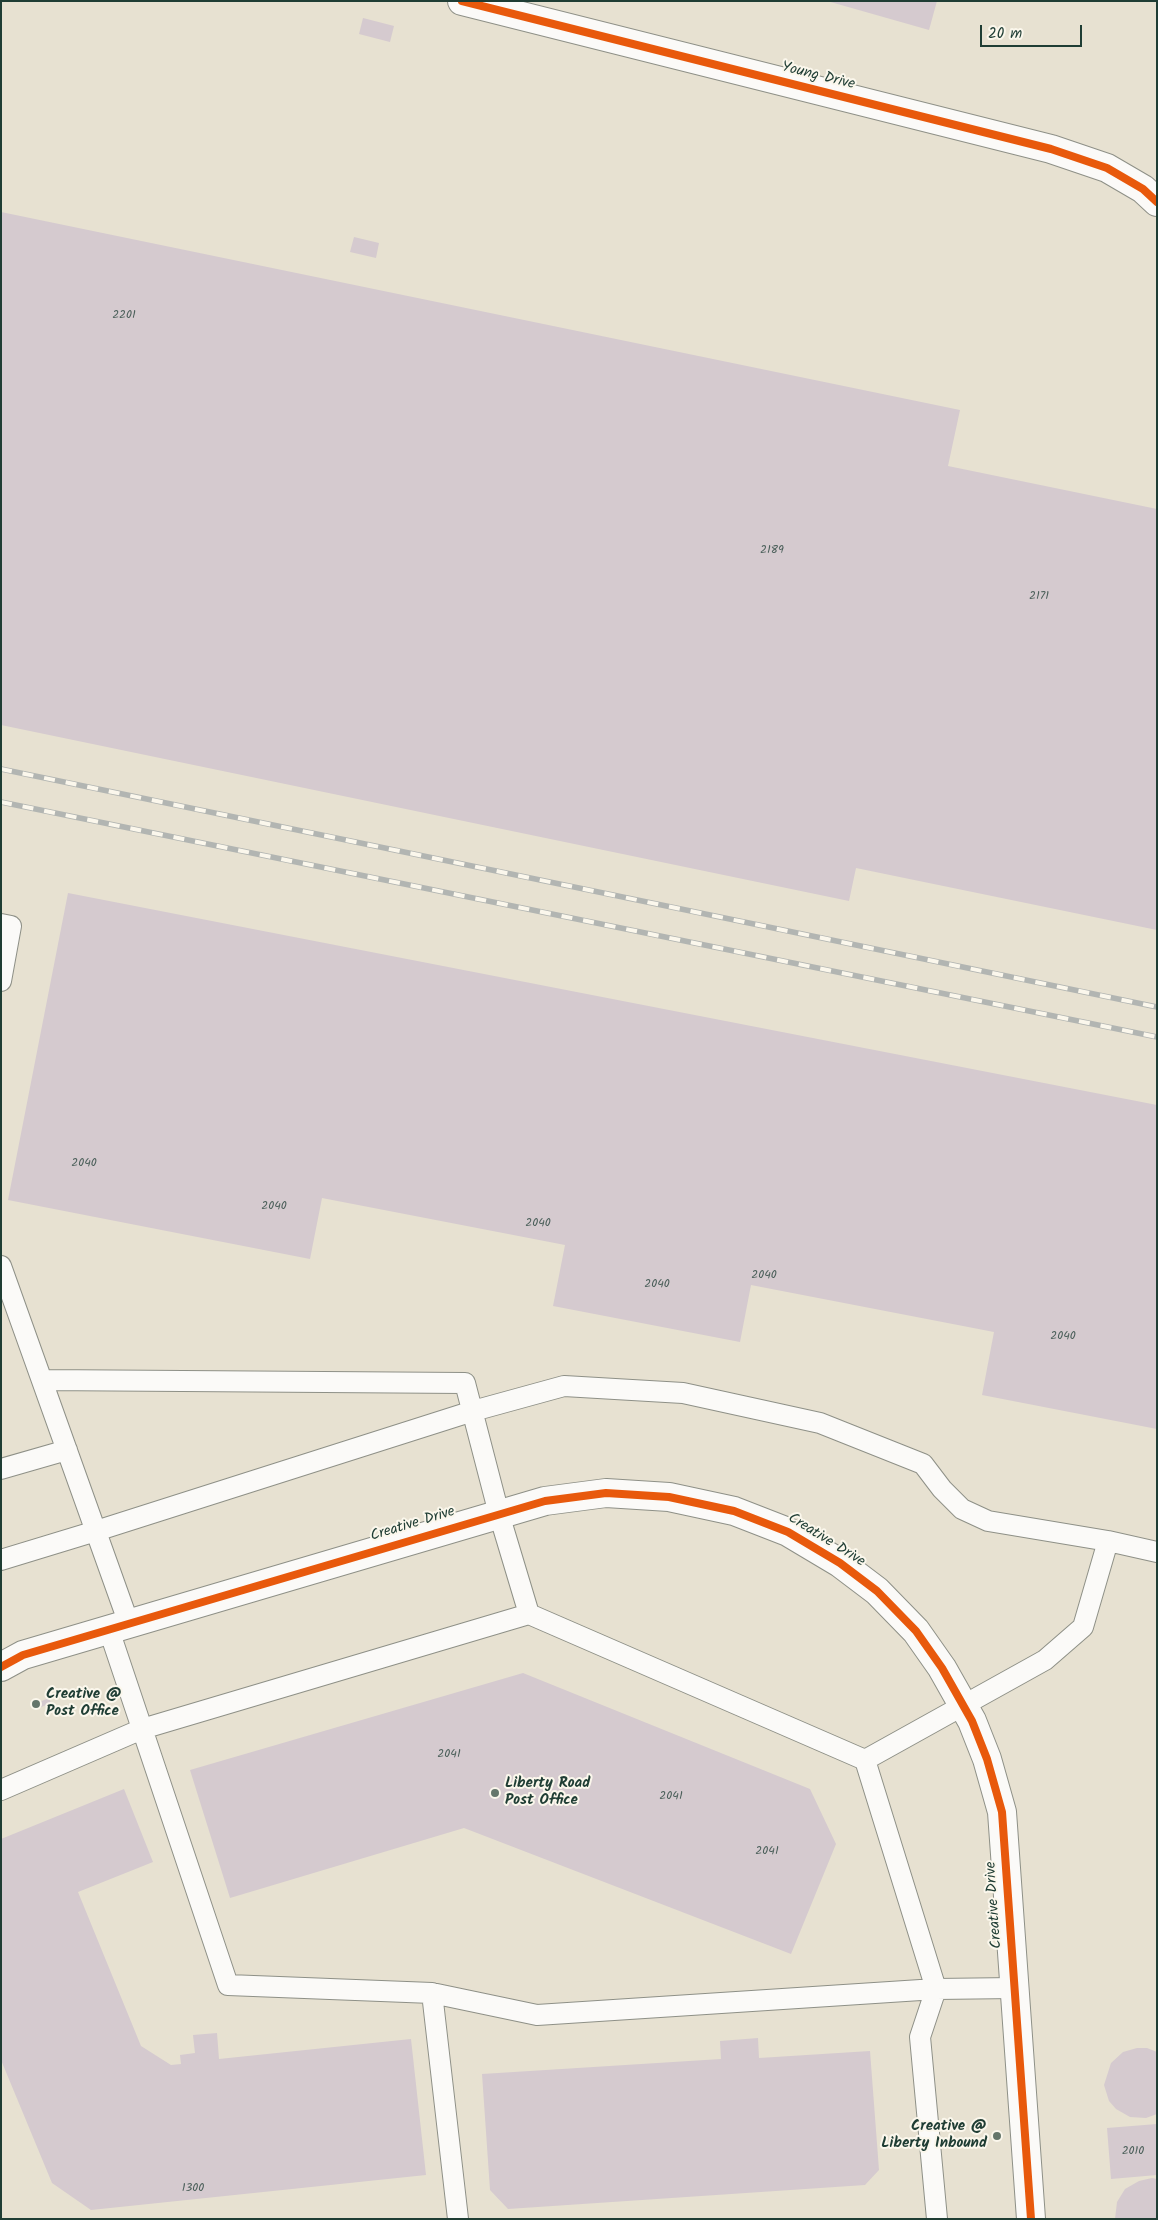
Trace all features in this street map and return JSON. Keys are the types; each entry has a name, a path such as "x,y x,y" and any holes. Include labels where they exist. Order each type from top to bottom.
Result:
{"street":[{"name":"Young Drive","path":"462,1 1051,149 1107,168 1143,189 1157,202"},
{"name":"Creative Drive","path":"1,1667 23,1655 545,1501 606,1493 669,1497 734,1511 788,1532 840,1563 877,1591 916,1631 942,1668 964,1706 987,1759 1002,1812 1031,2219"}],"lane":[{"path":"1,924 11,926 1,981"},
{"path":"1,1266 96,1532 142,1729 228,1985 432,1993 537,2015 936,1989 1014,1988"},
{"path":"42,1380 465,1383 499,1514 529,1614"},
{"path":"1,1560 96,1532 472,1411 564,1386 683,1394 820,1423 923,1464 942,1490 962,1509 988,1520 1108,1541 1157,1552"},
{"path":"1,1469 67,1450"},
{"path":"865,1760 1045,1660 1083,1627 1108,1541"},
{"path":"1,1790 142,1729 529,1614 865,1760 936,1989 920,2037 937,2219"},
{"path":"432,1993 458,2219"}],"building":[{"path":"827,1 937,1 929,30"},
{"path":"363,18 394,26 390,42 359,34"},
{"path":"1,212 960,410 948,466 1157,509 1157,930 856,868 849,901 1,725"},
{"path":"354,237 379,243 376,258 350,252"},
{"path":"68,893 1157,1105 1157,1429 982,1395 994,1332 751,1285 740,1342 553,1306 565,1245 322,1198 310,1259 8,1200"},
{"path":"523,1673 810,1789 836,1844 791,1954 464,1828 230,1898 190,1770"},
{"path":"49,1698 51,1703 39,1708 37,1703"},
{"path":"124,1789 153,1862 78,1892 141,2046 171,2065 181,2064 180,2055 195,2053 193,2035 217,2033 219,2059 411,2039 426,2175 91,2210 52,2183 1,2060 1,1839"},
{"path":"758,2038 759,2058 870,2051 879,2170 865,2185 508,2209 490,2190 482,2074 721,2059 720,2041"},
{"path":"1137,2048 1147,2048 1157,2052 1157,2114 1146,2118 1130,2117 1116,2109 1109,2101 1104,2085 1111,2063 1123,2052"},
{"path":"1157,2124 1157,2175 1111,2179 1107,2128"},
{"path":"1152,2178 1157,2179 1157,2219 1115,2219 1117,2202 1125,2189 1139,2181"}],"railway":[{"path":"1,769 1157,1007"},
{"path":"1,802 1157,1037"}],"cycle path":[{"path":"462,1 1051,149 1107,168 1143,189 1157,202"},
{"path":"1,1667 23,1655 545,1501 606,1493 669,1497 734,1511 788,1532 840,1563 877,1591 916,1631 942,1668 972,1721 987,1759 1002,1812 1031,2219"}],"place":[{"name":"Creative @ Post Office","path":"36,1704"},
{"name":"Liberty Road Post Office","path":"495,1793"},
{"name":"Creative @ Liberty Inbound","path":"997,2136"}]}
